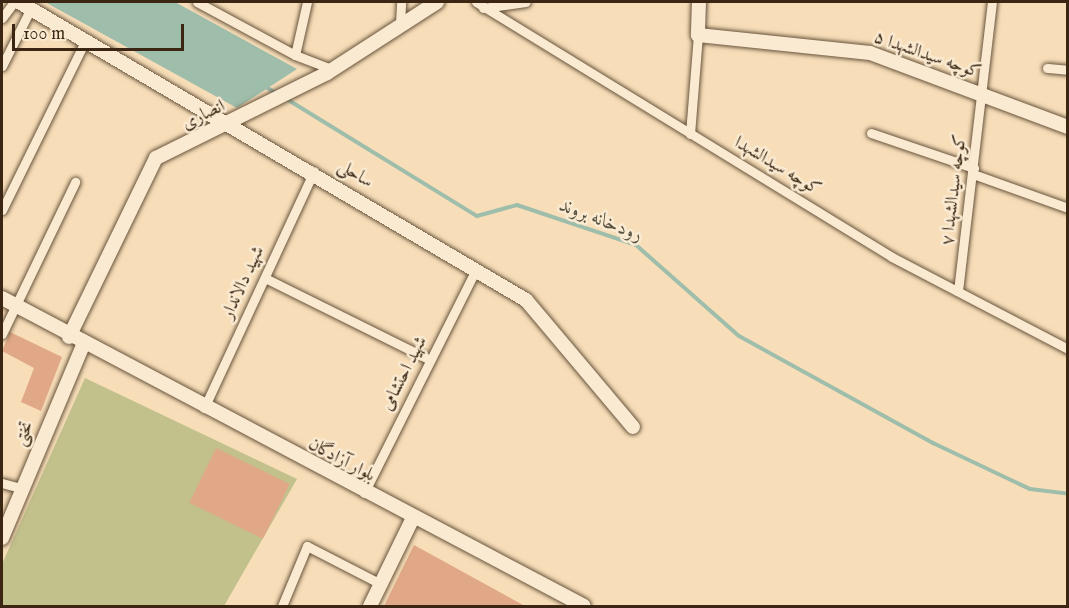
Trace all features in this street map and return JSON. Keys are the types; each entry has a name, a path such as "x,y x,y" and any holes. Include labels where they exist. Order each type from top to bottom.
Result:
{"main road":[{"name":"انصاری","path":"69,337 156,158 227,125 330,71 437,2"},
{"path":"698,35 699,2"},
{"name":"ساحلی","path":"25,5 86,39 227,125 314,171 526,300 633,427"},
{"name":"کوچه سیدالشهدا ۵","path":"698,35 870,53 1068,127"},
{"name":"بلوار آزادگان","path":"2,298 83,345 413,519 584,606"},
{"name":"تختی","path":"2,538 21,488 83,345"},
{"path":"370,606 413,519"}],"street":[{"path":"2,18 14,2"},
{"path":"198,2 295,55 330,71"},
{"path":"295,55 307,2"},
{"path":"400,24 401,2"},
{"path":"479,5 526,2"},
{"name":"کوچه سیدالشهدا ۷","path":"958,291 974,171 992,2"},
{"path":"2,66 25,5"},
{"name":"کوچه سیدالشهدا","path":"479,5 690,134 958,291 1068,349"},
{"path":"690,134 698,35"},
{"path":"2,210 86,39"},
{"path":"1047,68 1068,70"},
{"path":"871,133 1068,208"},
{"name":"شهید دالاندار","path":"204,408 314,171"},
{"path":"2,334 75,182"},
{"name":"شهید احتشامی","path":"364,493 476,269"},
{"path":"265,278 430,360"},
{"path":"2,483 21,488"},
{"path":"282,606 307,546 381,584"}],"shaded area":[{"path":"45,2 175,2 297,69 237,108"},
{"path":"85,378 297,479 224,606 2,606 2,564"}],"building":[{"path":"10,332 62,357 41,411 21,402 34,368 2,351"},
{"path":"216,448 290,484 263,539 189,503"},
{"path":"414,545 525,606 384,606"}],"waterway":[{"name":"رودخانه بروند","path":"264,86 278,94"},
{"name":"رودخانه بروند","path":"285,98 477,216 517,205 636,245 739,336 933,443 1030,489 1068,494"}]}
